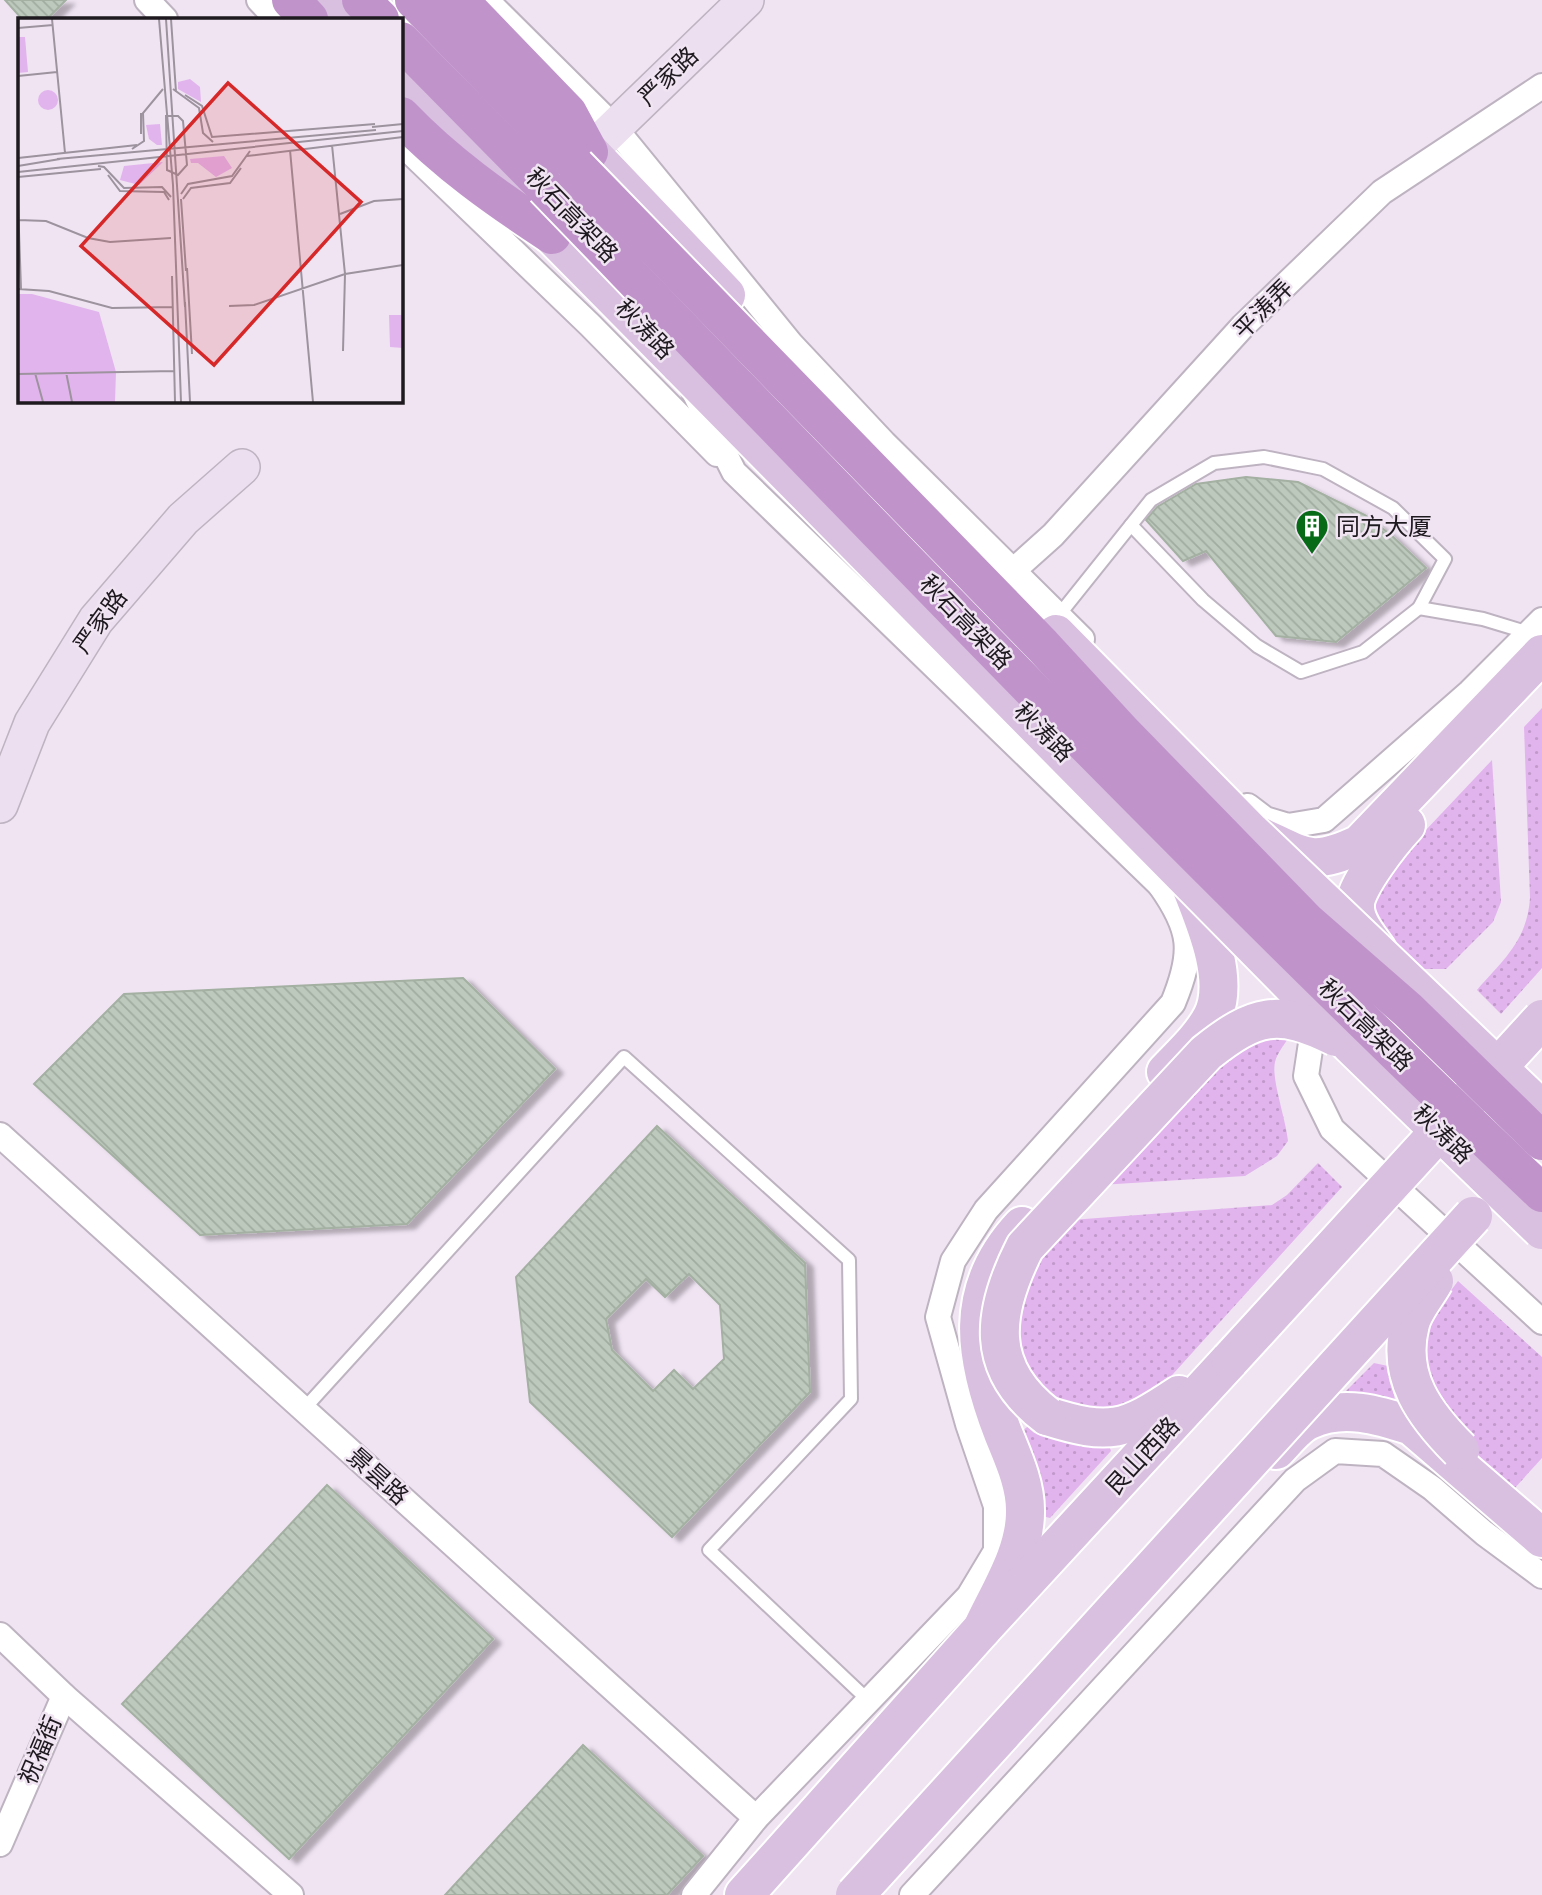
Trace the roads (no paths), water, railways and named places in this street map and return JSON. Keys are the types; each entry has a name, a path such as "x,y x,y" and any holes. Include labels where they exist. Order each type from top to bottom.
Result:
{"highway":[{"path":"291,0 308,18"},
{"path":"360,0 379,18"},
{"name":"秋石高架路","path":"414,0 1042,645 1124,734 1306,921 1408,1010 1542,1138"},
{"path":"459,0 568,113 601,139"},
{"name":"秋石高架路","path":"402,42 1099,759 1384,1044 1542,1194"},
{"path":"402,117 428,144 479,186 551,234"}],"main road":[{"path":"324,0 341,18"},
{"path":"445,0 601,139 686,251 826,405 1246,816 1378,952 1542,1110"},
{"name":"秋涛路","path":"402,83 1185,872 1340,1021 1542,1230"},
{"path":"1246,816 1307,858 1330,858 1360,844 1538,636"},
{"path":"1378,952 1357,919 1354,903 1371,871 1400,831 1542,679"},
{"path":"982,1629 1021,1546 1025,1510 1021,1478 985,1386 978,1349 977,1317 988,1282 1008,1241 1196,1040 1213,1015 1218,975 1212,943 1185,872"},
{"path":"1230,1360 1139,1422 1112,1428 1080,1426 1047,1416 1024,1399 1007,1372 1000,1350 999,1320 1006,1284 1025,1247 1206,1053 1235,1029 1261,1020 1284,1018 1307,1022 1340,1021"},
{"name":"艮山西路","path":"745,1894 982,1629 1542,1019"},
{"path":"855,1895 1542,1138"},
{"path":"1473,1216 1410,1322 1407,1373 1419,1404 1437,1427 1542,1521"},
{"path":"1165,1556 1307,1420 1341,1412 1370,1413 1412,1426 1542,1538"}],"street":[{"path":"147,0 164,18"},
{"path":"259,0 276,18"},
{"path":"486,0 601,139 791,344 884,443 1016,569 1246,816 1185,872 1181,915 1188,942 1186,972 1173,1003 986,1210 953,1261 938,1317 968,1424 996,1506 996,1551 970,1596 756,1818 694,1895"},
{"name":"严家路","path":"601,139 747,0"},
{"name":"平涛弄","path":"1016,569 1071,516 1244,326 1382,192 1542,86"},
{"path":"402,145 590,325 734,472 1185,872"},
{"path":"681,366 734,472"},
{"name":"严家路","path":"0,805 32,723 96,620 183,519 242,467"},
{"path":"1542,1091 1431,983 1384,975 1340,1021 1311,1043 1306,1076 1332,1129 1542,1322"},
{"name":"景昙路","path":"0,1135 756,1818"},
{"path":"912,1895 1295,1480 1335,1451 1383,1454 1432,1488 1484,1533 1542,1576"},
{"path":"0,1635 64,1696 291,1895"},
{"name":"祝福街","path":"0,1844 64,1696"}],"lane":[{"path":"1059,615 1131,524 1151,500 1214,463 1264,457 1323,469 1392,508 1445,559 1419,608 1363,652 1301,671 1256,646 1203,600 1131,524"},
{"path":"1419,608 1483,619 1538,636"},
{"path":"304,1409 624,1057 849,1260 851,1399 709,1550 869,1701"}],"place":[{"name":"同方大厦","path":"1312,556"}]}
